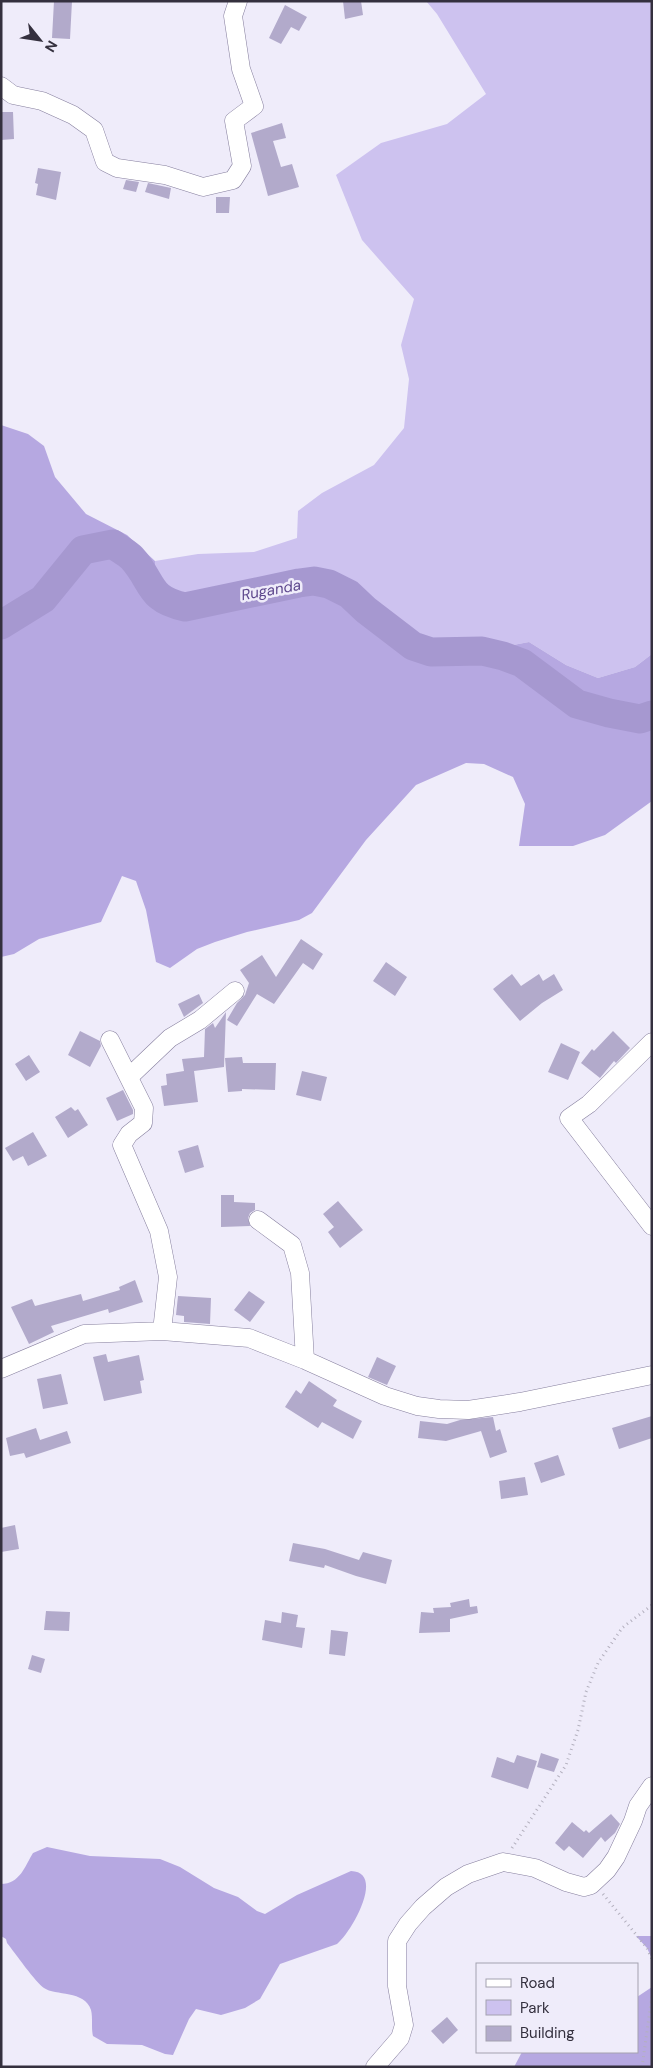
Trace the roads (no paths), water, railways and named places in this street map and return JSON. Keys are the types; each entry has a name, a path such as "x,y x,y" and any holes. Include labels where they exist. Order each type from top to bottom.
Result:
{"street":[{"path":"1,86 13,95 42,101 73,115 94,130 105,162 116,168 165,175 203,187 233,180 242,166 234,121 254,106 241,69 233,16 238,1"},
{"path":"129,1077 170,1038 200,1020 234,991"},
{"path":"110,1040 144,1108 143,1123 129,1134 122,1145 159,1232 168,1277 162,1331"},
{"path":"652,1042 590,1104 569,1118 652,1226"},
{"path":"258,1220 292,1245 300,1273 305,1360"},
{"path":"1,1369 84,1334 162,1331 249,1338 305,1360 385,1396 417,1406 439,1409 468,1410 520,1402 652,1375"},
{"path":"375,2067 400,2038 404,2025 397,1986 397,1940 423,1907 446,1888 468,1874 503,1862 535,1868 566,1882 584,1887 595,1883 616,1857 638,1806 652,1786"}],"waterway":[{"name":"Ruganda","path":"1,625 43,599 83,550 113,544 132,558 157,594 173,604 185,607 314,581 329,584 349,594 366,610 413,646 431,652 482,651 503,656 522,663 577,704 640,719 652,715"}]}
